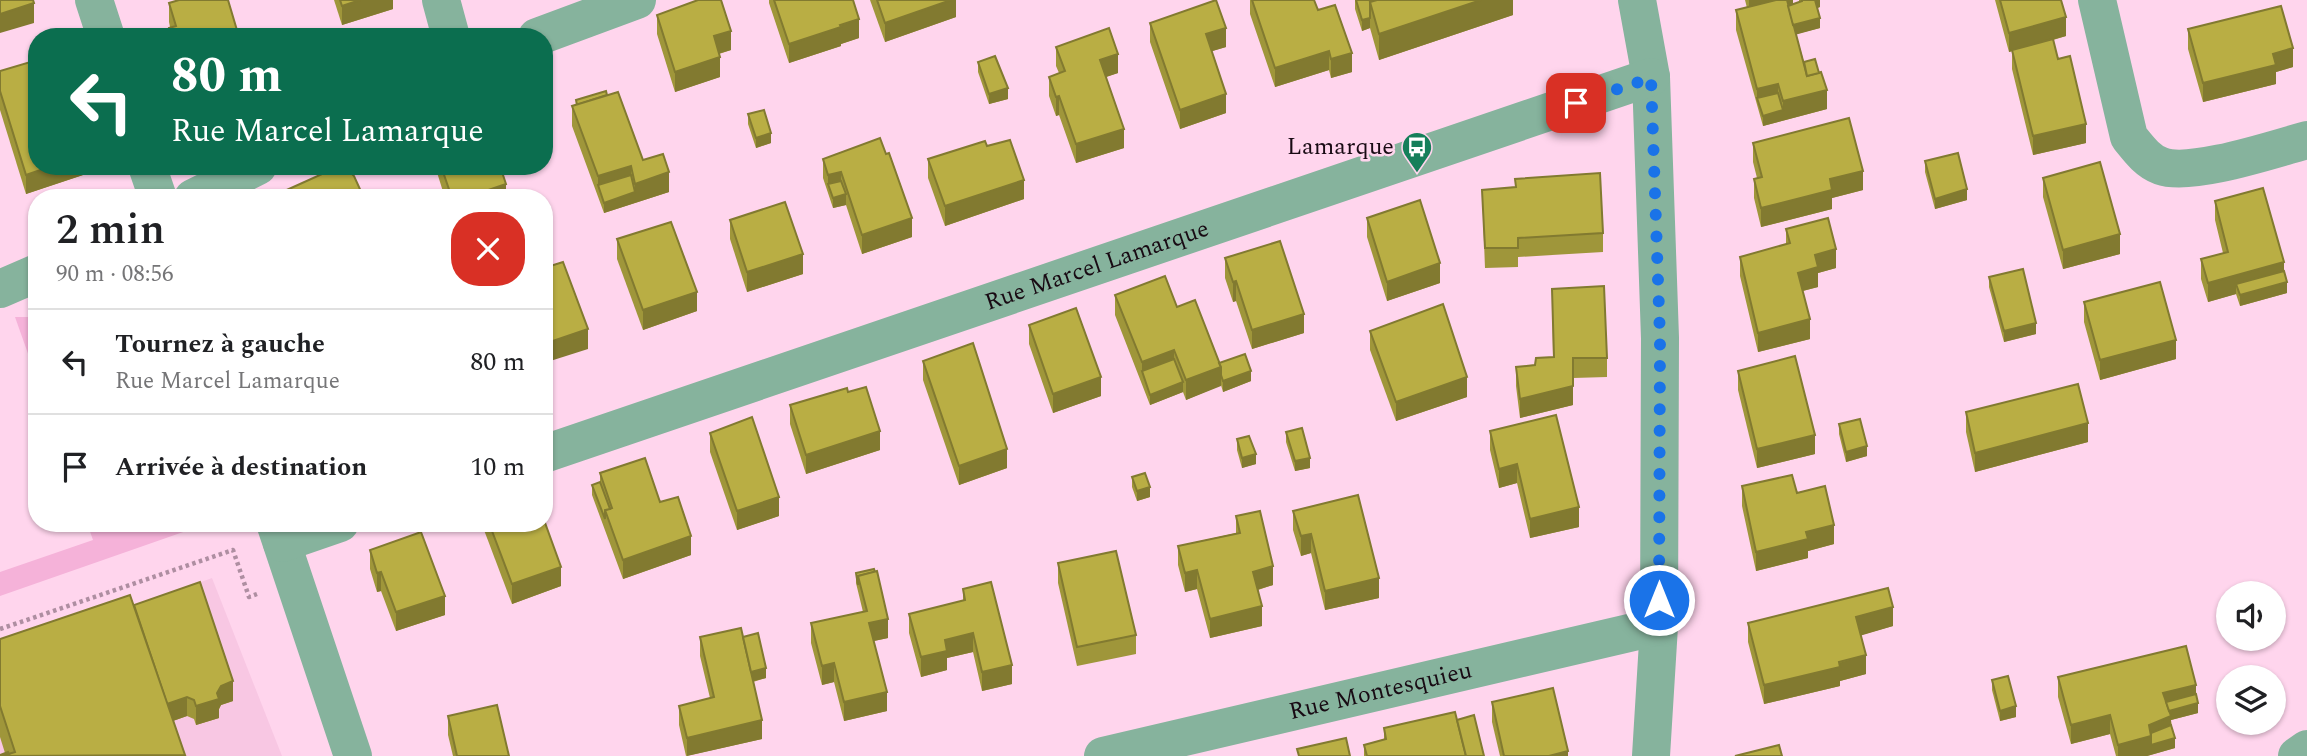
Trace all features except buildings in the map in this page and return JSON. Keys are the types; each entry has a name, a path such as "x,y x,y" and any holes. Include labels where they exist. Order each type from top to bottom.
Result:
{"street":[{"path":"94,0 103,28"},
{"path":"441,0 449,28"},
{"path":"553,31 637,0"},
{"path":"1637,0 1651,78 1660,338 1659,626 1651,756"},
{"path":"2097,0 2129,136 2143,155 2161,166 2180,170 2215,164 2307,140"},
{"name":"Rue Marcel Lamarque","path":"553,451 1651,78"},
{"path":"211,189 240,175"},
{"path":"0,289 28,277"},
{"path":"278,533 353,756"},
{"name":"Rue Montesquieu","path":"1103,756 1659,626"},
{"path":"2297,756 2307,749"}],"path":[{"path":"0,629 233,550 249,597 294,580"}],"shaded area":[{"path":"15,317 28,317 28,354"},
{"path":"90,532 183,532 0,596 0,572 93,540"},
{"path":"212,578 282,756 0,756 0,657"}],"place":[{"name":"Lamarque","path":"1417,174"}],"route":[{"path":"1576,103 1651,78 1660,338 1659,600"}]}
